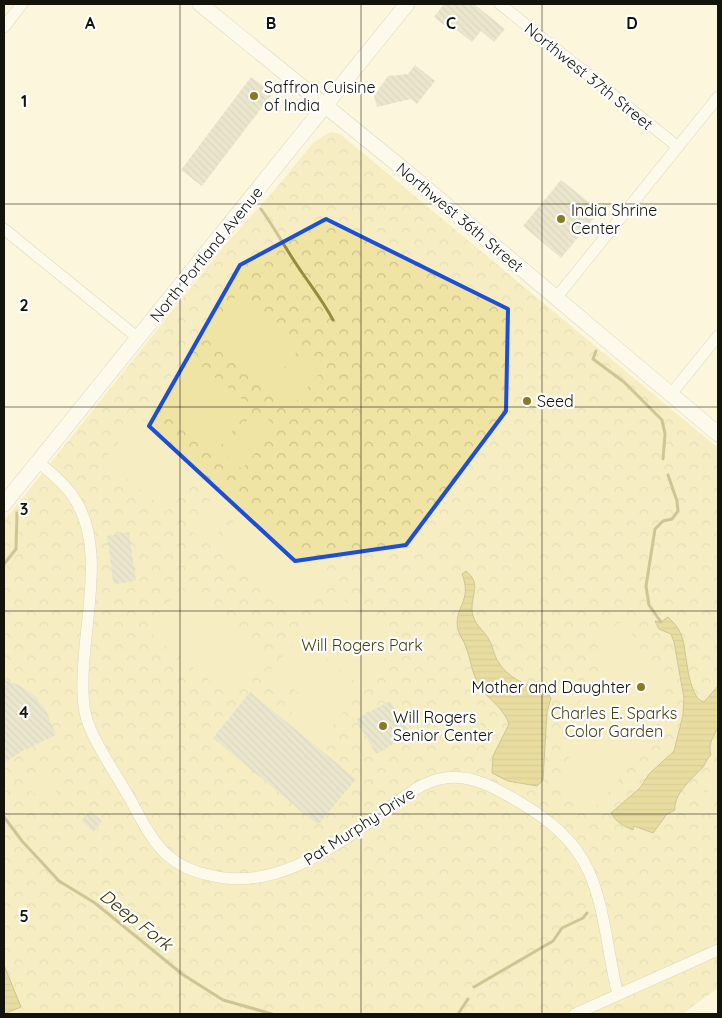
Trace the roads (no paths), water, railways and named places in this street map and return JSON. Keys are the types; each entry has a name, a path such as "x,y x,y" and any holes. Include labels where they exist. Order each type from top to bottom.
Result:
{"main road":[{"name":"Northwest 36th Street","path":"200,4 326,105 718,434"},
{"name":"North Portland Avenue","path":"4,504 407,4"}],"street":[{"path":"4,27 22,4"},
{"name":"Northwest 37th Street","path":"500,4 678,147"},
{"path":"556,298 718,97"},
{"path":"4,229 138,338"},
{"path":"671,394 718,336"},
{"name":"Pat Murphy Drive","path":"38,462 72,494 82,512 89,534 90,560 83,691 88,722 95,740 136,809 166,854 202,874 228,879 256,879 273,875 307,861 334,846 430,782 454,777 484,783 535,811 576,849 590,874 599,900 618,995"},
{"path":"576,1014 718,950"}],"waterway":[{"path":"261,209 333,320"},
{"path":"596,351 593,359 624,382 662,420 665,434 663,459"},
{"path":"661,622 649,605 646,586 655,529 663,521 672,519 678,511 677,501 668,475"},
{"path":"4,564 16,549 17,513"},
{"name":"Deep Fork","path":"4,817 22,841 59,881 95,903 182,974 223,1000 272,1014"},
{"path":"474,987 553,941 562,928 583,918 587,913"},
{"path":"458,1014 468,999"}],"place":[{"name":"Saffron Cuisine of India","path":"254,96"},
{"name":"India Shrine Center","path":"561,219"},
{"name":"Seed","path":"527,401"},
{"name":"Mother and Daughter","path":"641,687"},
{"name":"Will Rogers Senior Center","path":"383,726"}],"park label":[{"name":"Will Rogers Park","path":"362,645"},
{"name":"Charles E. Sparks Color Garden","path":"614,722"}]}
